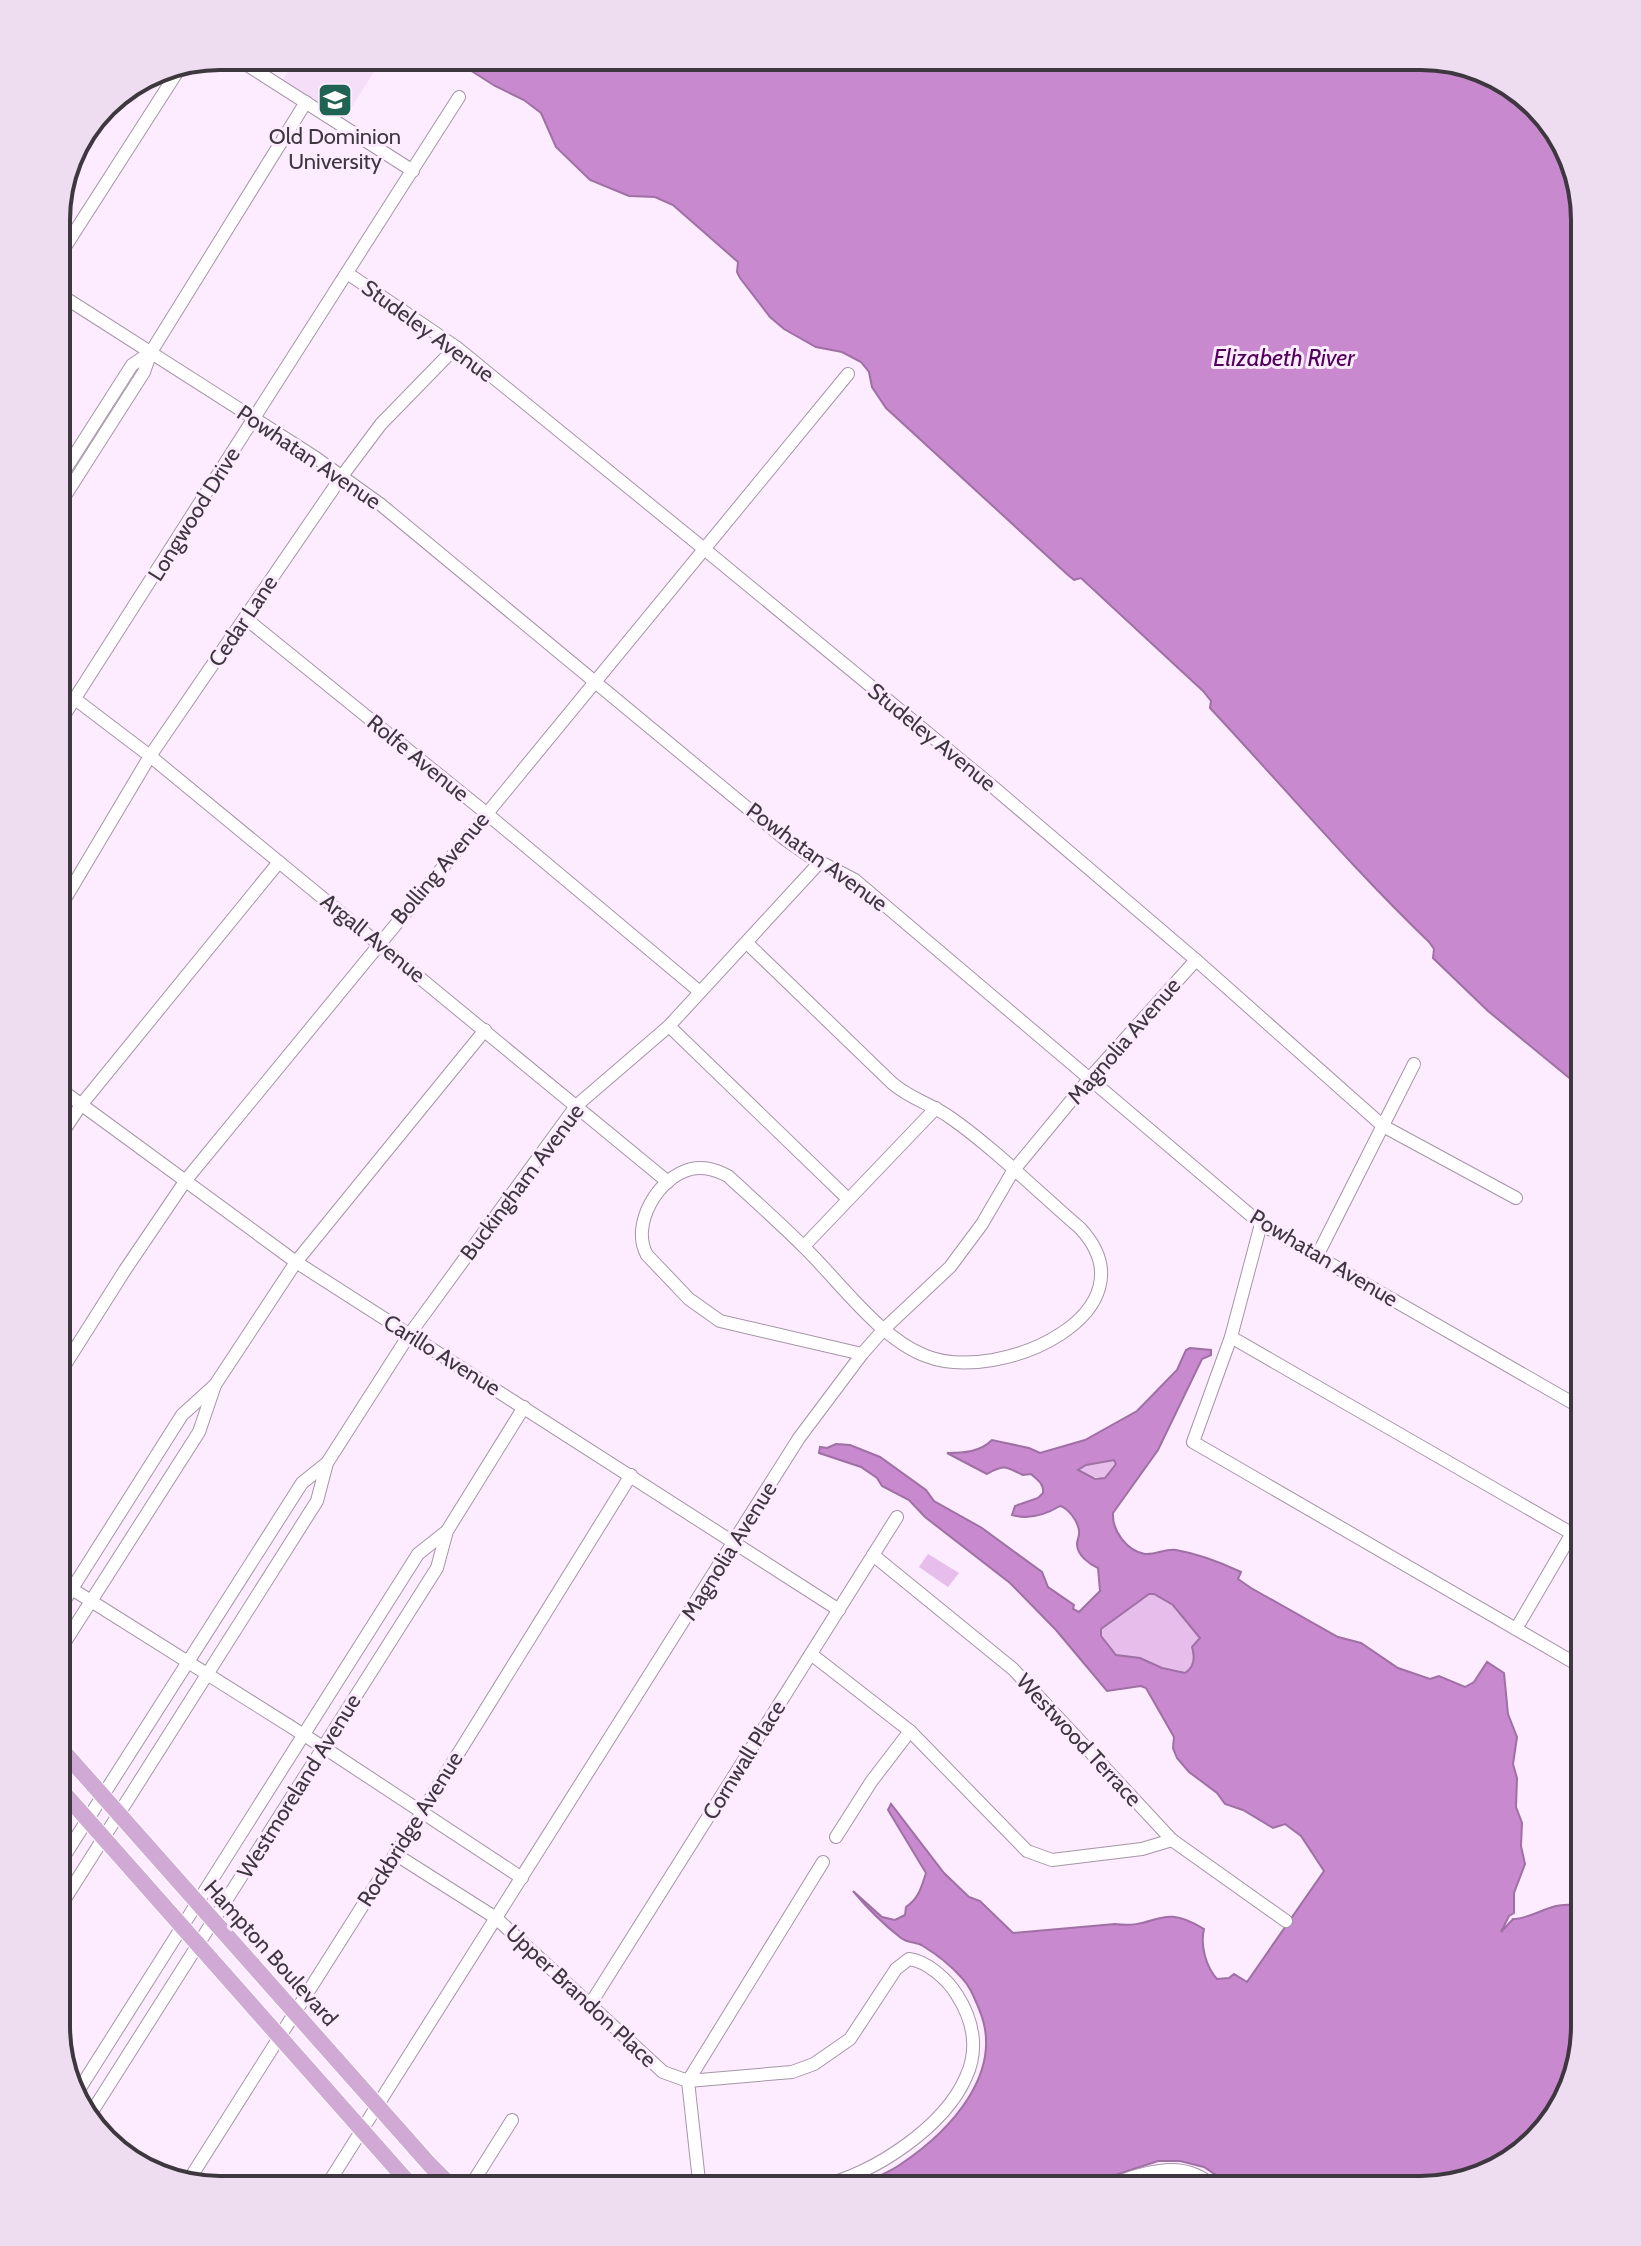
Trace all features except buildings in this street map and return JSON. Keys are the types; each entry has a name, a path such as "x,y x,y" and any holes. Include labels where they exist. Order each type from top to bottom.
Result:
{"main road":[{"name":"Hampton Boulevard","path":"70,1759 442,2176"},
{"path":"70,1800 403,2176"}],"street":[{"path":"255,70 413,171"},
{"path":"70,239 174,77"},
{"name":"Longwood Drive","path":"70,707 459,97"},
{"path":"70,488 144,372 151,352 306,102"},
{"name":"Studeley Avenue","path":"347,273 456,347 703,548 992,786 1196,960 1383,1126 1516,1198"},
{"name":"Powhatan Avenue","path":"70,301 342,476 403,523 786,840 855,880 1261,1224 1571,1402"},
{"name":"Cedar Lane","path":"70,890 150,756 342,476 381,424 456,347"},
{"path":"70,462 132,365 151,352"},
{"name":"Bolling Avenue","path":"70,1357 186,1180 848,374"},
{"name":"Rolfe Avenue","path":"245,618 700,992"},
{"name":"Argall Avenue","path":"75,699 150,756 668,1182"},
{"path":"70,1121 279,862"},
{"name":"Buckingham Avenue","path":"70,1891 317,1501 327,1463 409,1335 576,1106 669,1026 820,862"},
{"path":"747,943 892,1083 962,1126 1080,1228 1096,1248 1101,1268 1092,1303 1062,1333 1035,1349 987,1363 949,1362 904,1346 804,1246 728,1176 714,1169 688,1170 668,1182 648,1207 640,1238 647,1255 689,1299 720,1321 862,1354"},
{"name":"Magnolia Avenue","path":"333,2176 799,1438 884,1329 950,1267 982,1224 1013,1171 1089,1079 1196,960"},
{"path":"669,1026 848,1199"},
{"path":"70,1592 182,1415 215,1385 296,1262 485,1030"},
{"path":"1317,1256 1414,1064"},
{"name":"Carillo Avenue","path":"70,1097 296,1262 839,1610"},
{"path":"804,1246 936,1108"},
{"path":"1261,1224 1231,1337 1193,1442 1571,1661"},
{"path":"1231,1337 1571,1532"},
{"path":"70,1634 199,1432 215,1385"},
{"name":"Westmoreland Avenue","path":"95,2108 437,1568 447,1531 524,1407"},
{"name":"Buckingham Avenue","path":"70,1846 302,1483 327,1463"},
{"name":"Rockbridge Avenue","path":"193,2173 631,1475"},
{"name":"Cornwall Place","path":"591,2003 897,1517"},
{"name":"Westmoreland Avenue","path":"82,2085 418,1554 447,1531"},
{"path":"1516,1629 1571,1535"},
{"name":"Westwood Terrace","path":"873,1555 1013,1669 1172,1840 1286,1921"},
{"path":"72,1589 323,1747 522,1878"},
{"path":"811,1654 910,1731 1027,1851 1052,1860 1142,1849 1172,1840"},
{"path":"836,1837 871,1782 910,1731"},
{"name":"Upper Brandon Place","path":"395,1854 496,1918 663,2072 688,2081"},
{"path":"698,2176 688,2081 823,1862"},
{"path":"688,2081 792,2072 814,2064 850,2039 903,1963 909,1959 924,1963 954,1989 971,2024 971,2061 959,2090 946,2107 910,2141 870,2167 846,2176"},
{"path":"477,2176 512,2120"},
{"path":"1134,2176 1165,2169 1194,2172 1199,2176"}],"shaded area":[{"name":"Old Dominion University","path":"289,70 375,70 344,119 283,80"},
{"path":"1114,1460 1116,1464 1105,1478 1085,1476 1077,1470 1086,1465"},
{"path":"928,1554 959,1573 948,1587 919,1567"},
{"path":"1149,1594 1173,1605 1200,1639 1190,1670 1185,1673 1161,1668 1140,1658 1116,1655 1101,1636 1101,1628"}],"water":[{"name":"Elizabeth River","path":"470,70 1431,70 1478,81 1496,90 1527,114 1551,145 1560,163 1570,201 1571,220 1571,1079 1488,1011 1433,958 1434,949 1429,942 1345,856 1210,708 1211,701 1203,691 1081,578 1074,580 1068,575 886,408 861,362 842,352 816,347 784,329 770,317 740,278 738,262 673,205 655,197 629,196 590,180 556,147 541,113 524,100"},
{"path":"1186,1350 1211,1350 1211,1355 1202,1359 1158,1450 1113,1513 1118,1533 1132,1549 1145,1554 1176,1550 1241,1572 1238,1579 1251,1588 1338,1637 1361,1643 1398,1668 1430,1679 1439,1676 1465,1687 1474,1682 1487,1662 1504,1673 1508,1714 1517,1737 1513,1764 1525,1864 1514,1893 1514,1913 1509,1916 1501,1932 1513,1919 1556,1906 1571,1905 1570,2045 1560,2083 1540,2117 1512,2145 1478,2165 1440,2175 1217,2176 1204,2167 1180,2161 1158,2161 1112,2176 879,2176 920,2150 954,2117 979,2077 985,2055 985,2032 979,2009 964,1980 928,1949 903,1940 894,1933 853,1891 882,1917 895,1920 905,1915 906,1907 921,1888 926,1873 888,1810 891,1804 944,1873 969,1897 980,1901 1013,1933 1129,1925 1177,1917 1204,1929 1205,1956 1217,1979 1229,1978 1234,1974 1247,1982 1324,1871 1301,1836 1285,1824 1273,1828 1243,1810 1225,1804 1217,1793 1189,1772 1177,1758 1173,1748 1174,1737 1146,1688 1107,1691 1056,1630 1010,1583 925,1517 909,1500 882,1486 877,1478 861,1467 819,1453 820,1447 836,1444 850,1445 880,1457 926,1490 934,1501 982,1528 1042,1572 1048,1587 1079,1612 1100,1591 1098,1568 1079,1552 1079,1531 1072,1516 1060,1506 1037,1516 1012,1515 1015,1506 1038,1498 1043,1493 1038,1480 1031,1474 1023,1475 1006,1468 987,1474 947,1453 977,1449 992,1440 1040,1453 1085,1440 1137,1411 1177,1370","holes":["1114,1460 1116,1464 1105,1478 1095,1479 1078,1470 1086,1465","1149,1594 1173,1605 1200,1638 1192,1647 1193,1662 1185,1673 1162,1668 1140,1658 1116,1655 1101,1636 1101,1629"]}],"place":[{"name":"Old Dominion University","path":"335,100"}]}
